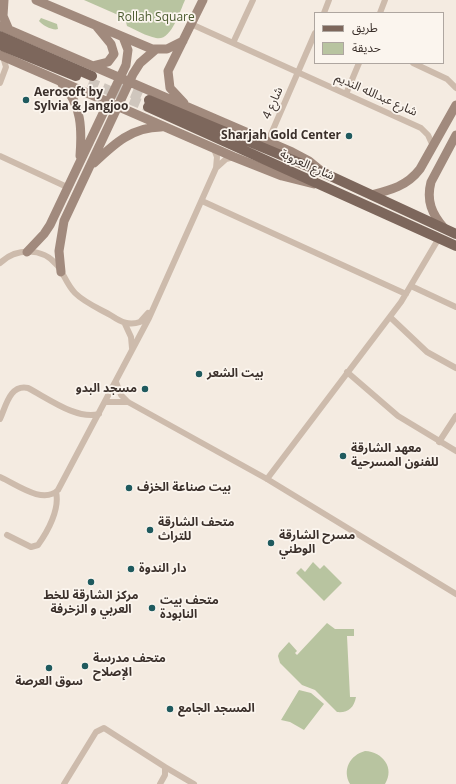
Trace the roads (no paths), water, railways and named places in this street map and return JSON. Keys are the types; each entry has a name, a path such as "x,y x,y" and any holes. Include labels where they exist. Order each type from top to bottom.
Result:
{"main road":[{"path":"0,36 91,75"},
{"path":"0,45 91,75"},
{"name":"شارع العروبة","path":"456,234 324,173 148,104 456,246"}],"street":[{"path":"4,0 4,28 91,75 120,78 305,158 324,173"},
{"path":"39,0 156,50 167,49 183,41"},
{"path":"194,110 178,98 168,83 170,66 203,0"},
{"path":"233,43 253,0"},
{"path":"324,12 329,0"},
{"path":"380,12 386,0"},
{"path":"91,75 108,62 114,54 112,44 94,24"},
{"name":"شارع عبدالله النديم","path":"191,24 420,128 428,135 433,146"},
{"name":"شارع 4","path":"268,141 314,35"},
{"path":"26,252 44,234 50,225 126,65 128,55 127,45 123,37"},
{"path":"61,272 59,251 61,230 129,82 140,63 156,50"},
{"path":"2,56 214,149 289,178 319,184"},
{"path":"0,83 6,67 2,56"},
{"path":"346,94 359,64"},
{"path":"415,64 447,79 456,80"},
{"path":"447,79 456,88"},
{"path":"60,82 71,95 79,114 82,135 79,162"},
{"path":"371,195 394,190 410,181 420,169 456,105"},
{"path":"445,229 433,213 428,196 431,182 455,141 446,136 447,121"},
{"path":"90,167 114,144 129,134 146,128 164,127"},
{"path":"0,477 40,496 49,496 56,492 106,402 161,293 216,168 217,157 214,149"},
{"path":"0,156 68,187"},
{"path":"216,168 226,159 234,157"},
{"path":"202,201 406,294"},
{"path":"266,479 390,317 411,286 439,238"},
{"path":"0,263 15,253 34,252 47,256 80,298 125,324 136,324 143,320 155,299 161,293"},
{"path":"411,286 456,307"},
{"path":"390,317 427,352 456,368"},
{"path":"125,324 131,337 132,352"},
{"path":"347,372 398,416 456,451"},
{"path":"116,382 119,391 128,402 266,479 456,594"},
{"path":"0,419 12,393 21,388 28,388 77,413 91,416 99,414"},
{"path":"106,402 128,402"},
{"path":"439,442 456,416"},
{"path":"7,535 31,547 38,545 56,510 58,499 56,492"},
{"path":"64,784 96,732 100,729 108,730 194,784"},
{"path":"160,784 165,776 166,767"}],"tunnel":[{"path":"89,82 148,107"},
{"path":"118,87 149,100"}],"place":[{"name":"Aerosoft by Sylvia & Jangjoo","path":"26,100"},
{"name":"Sharjah Gold Center","path":"349,136"},
{"name":"بيت الشعر","path":"199,374"},
{"name":"مسجد البدو","path":"145,389"},
{"name":"معهد الشارقة للفنون المسرحية","path":"343,456"},
{"name":"بيت صناعة الخزف","path":"129,488"},
{"name":"متحف الشارقة للتراث","path":"150,530"},
{"name":"مسرح الشارقة الوطني","path":"271,543"},
{"name":"دار الندوة","path":"131,569"},
{"name":"مركز الشارقة للخط العربي و الزخرفة","path":"91,582"},
{"name":"متحف بيت النابودة","path":"152,608"},
{"name":"متحف مدرسة الإصلاح","path":"85,666"},
{"name":"سوق العرصة","path":"49,668"},
{"name":"المسجد الجامع","path":"170,709"}],"park label":[{"name":"Rollah Square","path":"156,18"}]}
